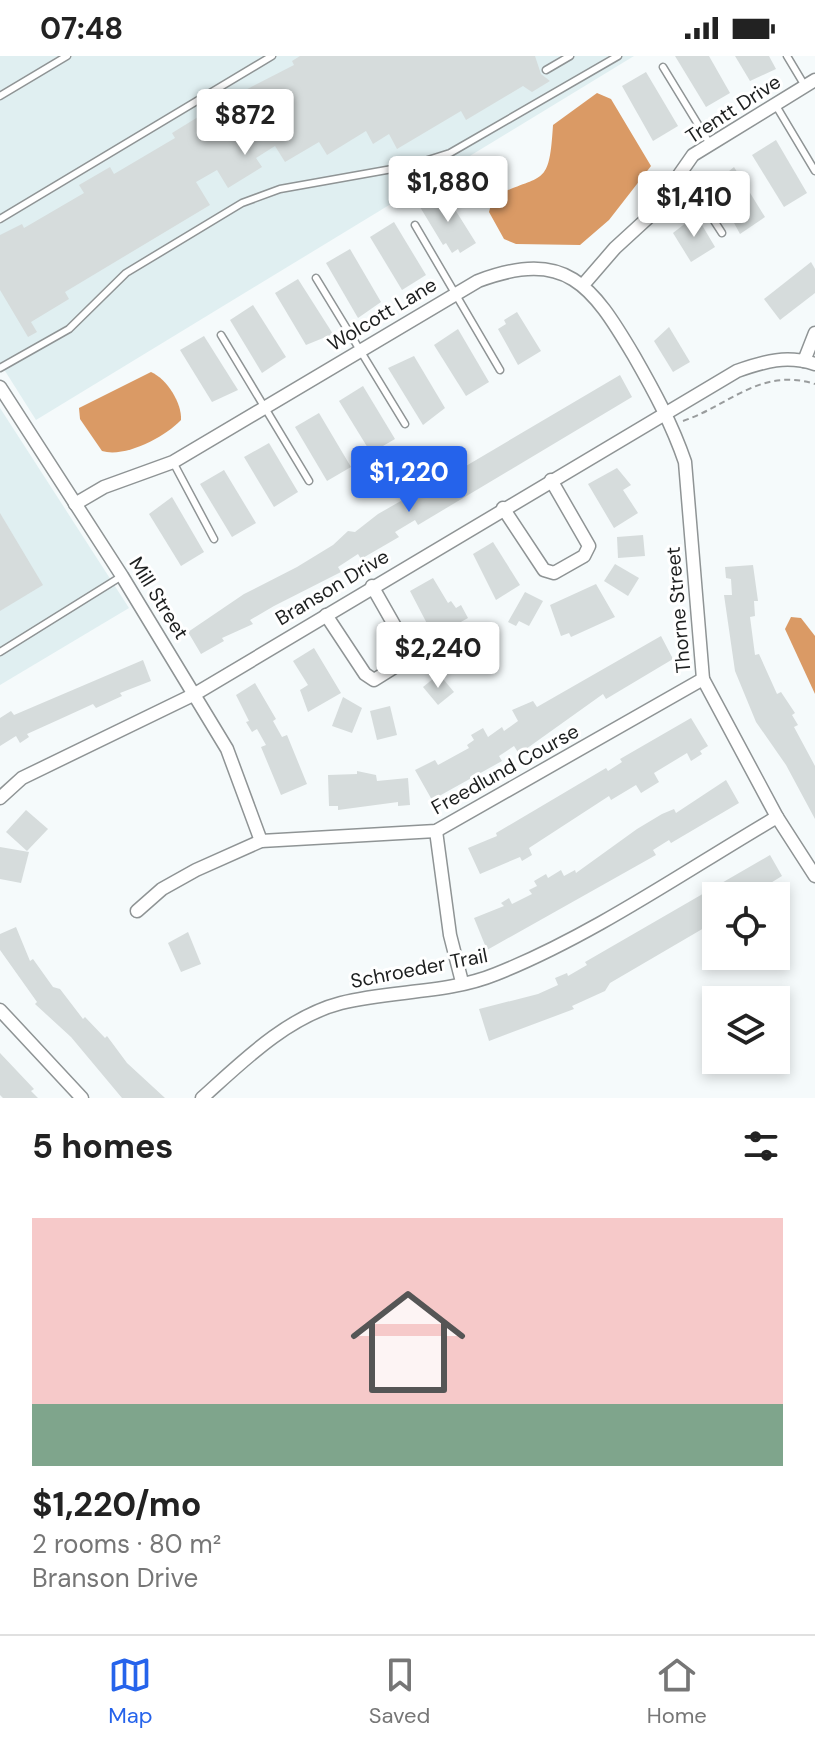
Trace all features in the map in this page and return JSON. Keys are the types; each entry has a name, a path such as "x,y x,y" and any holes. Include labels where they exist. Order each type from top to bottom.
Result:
{"street":[{"name":"Trentt Drive","path":"583,285 603,260 651,215 693,155 810,83"},
{"name":"Wolcott Lane","path":"75,504 104,487 173,462 455,294 493,275 524,269 557,272 583,285 604,306 666,411"},
{"path":"810,362 815,333"},
{"name":"Branson Drive","path":"0,798 22,778 195,694 737,371 763,362 795,358 810,362"},
{"name":"Mill Street","path":"0,387 122,576 227,749 261,841"},
{"name":"Thorne Street","path":"666,411 685,462 703,679 777,817 815,876"},
{"path":"503,508 544,570 554,573 584,556 589,546 551,480"},
{"path":"326,615 365,674 374,680 395,667 406,660 409,651 372,586"},
{"name":"Freedlund Course","path":"261,841 436,831 703,679"},
{"name":"Schroeder Trail","path":"202,1098 245,1058 295,1022 341,1003 493,976 542,955 777,817"},
{"path":"436,831 450,935 462,982"},
{"path":"137,911 162,889 261,841"},
{"path":"0,1010 82,1098"}],"lane":[{"path":"0,96 67,56"},
{"path":"0,219 272,56"},
{"path":"546,70 570,56"},
{"path":"0,368 69,329 126,273 242,203 270,191 409,166 450,153 618,56"},
{"path":"787,56 810,83"},
{"path":"663,67 710,144"},
{"path":"775,104 815,171"},
{"path":"675,180 700,199 722,233"},
{"path":"415,225 500,370"},
{"path":"316,278 405,424"},
{"path":"221,335 309,481"},
{"path":"173,462 214,539"},
{"path":"0,652 122,576"}],"path":[{"path":"682,421 757,383 790,378 815,384"}],"shaded area":[{"path":"0,56 634,56 36,420 0,363"},
{"path":"597,93 611,99 651,166 609,220 580,245 516,244 504,239 489,212 493,197 540,176 549,160 553,125"},
{"path":"151,372 163,380 172,392 181,420 165,433 133,449 102,451 80,419 79,408"},
{"path":"0,408 129,608 0,685"},
{"path":"791,617 801,618 815,636 815,694 785,629"}],"building":[{"path":"300,56 535,56 541,74 550,81 532,92 523,86 466,120 461,111 397,149 389,134 373,144 366,131 327,155 319,142 285,162 275,146 256,158 262,167 228,188 217,170 196,182 210,205 65,292 69,299 31,322 37,332 28,337 0,290 0,235 22,224 24,228 84,193 79,185 110,167 114,174 175,138 172,133 224,101 294,65 292,61"},
{"path":"675,56 709,56 730,93 706,107"},
{"path":"735,56 769,56 776,69 750,81"},
{"path":"646,72 678,126 653,141 622,86"},
{"path":"776,140 807,193 784,207 752,155"},
{"path":"734,167 765,217 740,234 713,184"},
{"path":"444,192 476,243 460,253 458,249 452,253 446,243 443,245 420,207"},
{"path":"696,215 715,247 691,262 673,233"},
{"path":"394,222 426,275 402,290 370,237"},
{"path":"350,249 381,302 358,318 326,263"},
{"path":"811,262 815,269 815,293 780,320 764,299"},
{"path":"298,279 333,334 306,345 275,293"},
{"path":"253,305 286,357 262,373 230,320"},
{"path":"517,312 541,351 518,365 498,329 506,324 504,320"},
{"path":"669,327 690,362 673,372 654,341"},
{"path":"458,329 489,382 466,396 434,345"},
{"path":"204,336 238,390 212,402 180,350"},
{"path":"414,356 445,408 423,425 388,368"},
{"path":"620,375 632,397 418,525 415,520 395,532 399,537 361,559 358,554 338,567 341,572 250,620 253,624 222,638 224,641 201,654 188,632 244,594 297,567 333,545 348,531 355,532 378,514 413,494 415,496"},
{"path":"363,386 395,439 371,453 339,401"},
{"path":"319,413 351,467 327,481 295,427"},
{"path":"269,443 298,492 274,507 244,457"},
{"path":"617,468 631,485 623,490 638,513 614,528 588,484"},
{"path":"224,470 256,523 232,537 200,484"},
{"path":"172,497 204,552 181,566 149,514"},
{"path":"0,513 43,585 0,611"},
{"path":"643,535 645,556 618,558 617,537"},
{"path":"493,542 520,585 496,600 473,554"},
{"path":"615,564 639,578 628,596 604,581"},
{"path":"753,565 758,601 754,601 755,616 750,617 755,655 759,654 777,694 781,692 795,713 792,715 798,725 794,727 815,766 815,819 786,765 756,722 735,671 724,595 732,595 731,579 726,578 725,567"},
{"path":"433,578 448,603 451,601 456,608 461,605 468,618 434,637 410,591"},
{"path":"596,584 615,617 571,637 569,633 561,636 550,605"},
{"path":"525,592 543,601 529,626 519,621 516,626 508,622"},
{"path":"661,636 673,659 606,699 603,694 519,754 514,746 499,756 502,761 432,800 415,770 435,760 438,765 469,748 467,745 474,740 471,735 483,728 488,737 502,727 504,731 518,721 512,710 533,701 537,707"},
{"path":"440,643 475,649 474,656 478,657 476,671 436,664"},
{"path":"314,648 341,693 308,712 300,690 308,685 293,661"},
{"path":"143,660 151,681 120,693 122,696 96,708 93,704 27,734 29,737 20,743 16,736 0,746 0,718 11,711 14,715"},
{"path":"439,674 454,692 438,705 423,687"},
{"path":"255,683 276,719 273,721 282,737 287,735 307,784 281,795 261,747 266,745 257,729 252,732 246,722 249,721 236,695"},
{"path":"343,697 362,708 352,733 332,726"},
{"path":"390,706 397,735 377,740 370,711"},
{"path":"691,718 708,746 700,751 702,754 691,761 687,753 654,773 659,782 641,793 636,785 611,800 609,796 529,848 532,855 522,861 520,857 480,874 468,848 497,836 496,833 606,768 608,771 622,762 620,759"},
{"path":"357,771 376,775 377,781 408,778 410,805 398,806 398,802 338,810 338,806 329,806 328,775 357,774"},
{"path":"726,780 739,803 671,843 669,840 653,850 656,855 487,950 474,918 504,906 501,903 509,898 512,904 532,894 529,890 537,886 534,881 546,874 548,878 561,870 564,876 575,870 576,873 637,829 674,809 676,813"},
{"path":"26,810 48,829 27,851 6,832"},
{"path":"0,847 29,852 21,883 0,879"},
{"path":"770,855 782,876 772,882 723,882"},
{"path":"702,894 702,929 610,983 605,991 572,1006 574,1009 489,1041 479,1009 538,994 558,985 555,978 567,973 568,976 587,965 585,962"},
{"path":"16,927 30,961 33,959 53,987 60,989 83,1019 85,1017 105,1038 107,1036 127,1063 165,1098 122,1098 71,1037 35,1004 37,1002 0,950 0,934"},
{"path":"188,932 201,964 181,972 168,943"},
{"path":"0,1053 34,1089 31,1091 38,1098 3,1098 0,1095"}]}
